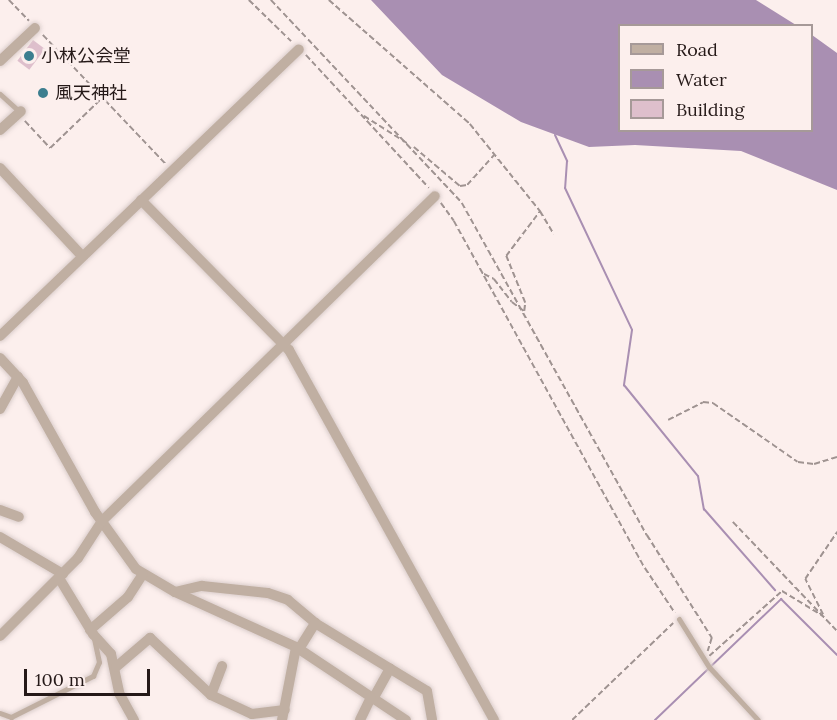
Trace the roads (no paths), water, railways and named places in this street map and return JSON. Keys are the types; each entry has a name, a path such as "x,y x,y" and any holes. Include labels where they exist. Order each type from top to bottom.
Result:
{"street":[{"path":"0,61 35,27"},
{"path":"0,336 299,48"},
{"path":"0,130 20,112"},
{"path":"0,168 82,256"},
{"path":"0,636 78,558 102,521 435,196"},
{"path":"141,200 283,345 494,720"},
{"path":"0,358 18,377 102,521 143,574 175,592 298,648 406,720"},
{"path":"0,409 18,377"},
{"path":"0,510 19,518"},
{"path":"0,537 61,576 92,632 116,668 119,693 134,720"},
{"path":"92,632 128,597 143,574"},
{"path":"175,592 202,586 268,593 288,600 315,623 427,691 432,720"},
{"path":"116,668 150,638 211,695 252,714 283,715 298,648 315,623"},
{"path":"211,695 222,666"},
{"path":"360,720 390,668"}],"lane":[{"path":"0,94 20,112"},
{"path":"679,619 704,660 758,720"},
{"path":"0,713 11,717 93,676 99,662 92,632"}],"water":[{"path":"371,0 756,0 794,24 618,24 618,132 813,132 813,36 837,53 837,190 741,151 635,145 589,147 521,122 442,75"}],"waterway":[{"path":"555,135 567,161 565,188 632,330 624,385 698,476 704,509 775,590"},
{"path":"655,720 781,599 837,655"}],"place":[{"name":"小林公会堂","path":"29,56"},
{"name":"風天神社","path":"43,93"}]}
